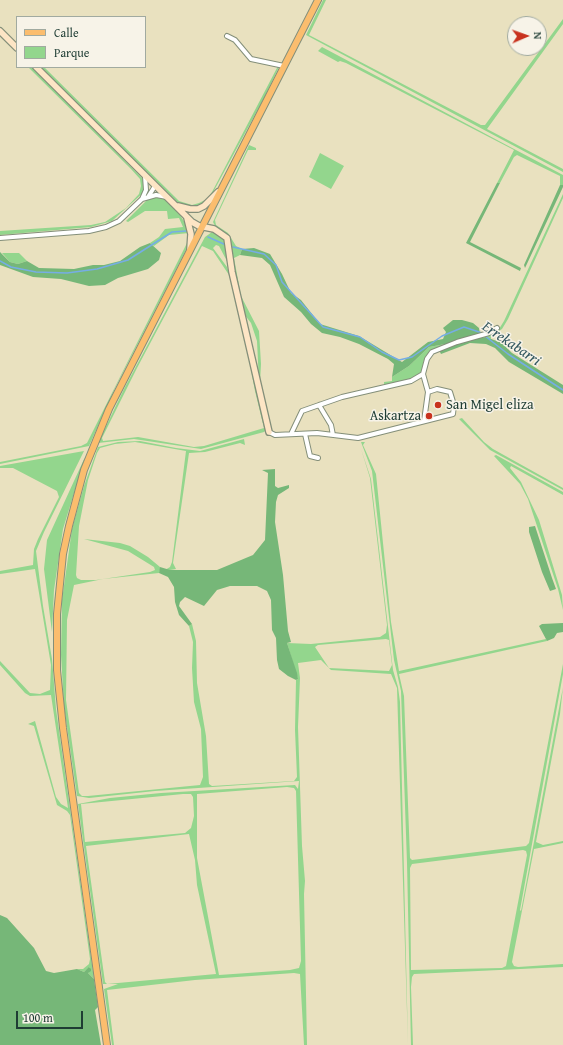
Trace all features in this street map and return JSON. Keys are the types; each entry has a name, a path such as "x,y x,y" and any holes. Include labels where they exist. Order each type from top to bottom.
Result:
{"main road":[{"path":"107,1045 59,692 56,632 59,583 69,526 77,494 93,447 109,410 318,0"},
{"path":"0,31 16,47"},
{"path":"37,68 192,222 203,227 214,229 225,235 227,238 232,272 269,432"},
{"path":"175,205 190,210 198,209 211,200 223,188"},
{"path":"192,222 198,209"},
{"path":"186,216 191,234 188,257"}],"street":[{"path":"227,36 235,40 251,59 284,66"},
{"path":"144,174 147,183 146,195"},
{"path":"0,238 89,231 106,228 119,221 156,186"},
{"path":"146,195 156,195 168,198"},
{"path":"424,421 428,392 422,374 426,359 432,352 457,342 489,333 498,328"},
{"path":"291,434 302,411 342,397 411,381 422,374"},
{"path":"269,432 275,435 333,435 358,438 452,414 454,405 450,392 437,389 428,392"},
{"path":"319,405 331,425 333,435"},
{"path":"305,434 310,456 318,458"}],"green space":[{"path":"323,0 326,0 309,35 481,125 485,125 536,56 540,56 487,129 563,169 563,172 306,35"},
{"path":"563,19 563,24 547,46 547,41"},
{"path":"322,47 563,175 563,185 560,185 560,176 517,155 514,157 500,183 497,183 514,150 346,63 340,61 338,62 318,51"},
{"path":"278,66 279,67 264,98 210,198 199,206 193,207 177,202 41,68 45,68 179,201 192,205 207,199"},
{"path":"29,68 33,68 143,179 144,192 112,221 91,227 0,235 0,231 91,225 105,222 126,208 139,194 141,186 140,179"},
{"path":"249,145 256,148 256,150 248,150 215,220 216,225 228,233 236,246 242,249 240,255 234,258 241,296 259,331 261,364 260,382 257,341 251,323 244,314 237,289 228,236 215,226 213,222"},
{"path":"320,153 344,166 331,189 309,177"},
{"path":"497,183 500,183 470,242 521,268 520,271 466,243"},
{"path":"560,185 563,185 563,187 525,268 524,265"},
{"path":"563,194 563,198 508,319 502,329 491,336 491,339 486,337 499,329 504,321"},
{"path":"152,197 165,199 178,212 187,226 189,233 169,235 154,246 150,243 159,237 165,229 183,227 179,218 168,219 167,211 145,211 128,222 126,221 148,199"},
{"path":"212,232 221,234 226,241 229,265 219,246 216,245 213,248 227,267 240,317 229,275 213,251 202,246 137,368 102,438 103,441 138,437 194,447 204,446 264,428 244,333 267,429 264,432 201,449 134,439 98,443 124,389 205,237"},
{"path":"150,243 161,253 159,260 148,269 118,278 105,285 89,286 61,279 33,277 0,265 0,252 10,262 18,264 27,261 39,268 74,269 93,265 104,265 120,261 140,247"},
{"path":"187,243 188,246 115,388 89,446 0,464 0,462 81,446 87,443"},
{"path":"254,248 270,254 291,293 301,300 320,324 359,336 402,362 428,342 443,339 446,332 443,328 453,320 462,320 473,323 479,328 480,334 451,343 429,347 409,366 392,377 394,364 388,359 359,344 340,337 322,333 311,324 301,312 284,297 270,265 262,258 240,255 242,249"},
{"path":"2,253 19,253 27,261 18,264 10,262"},
{"path":"486,337 502,343 512,353 563,385 563,394 509,362 495,348 486,344 470,343 441,354 439,350 466,340"},
{"path":"451,343 432,350 425,357 421,372 414,378 384,386 384,382 392,381 392,377 409,366 429,347"},
{"path":"462,418 484,442 493,449 563,488 563,490 490,450 459,419"},
{"path":"244,439 245,445 240,443 205,452 189,453 173,563 176,569 170,570 165,570 170,567 172,562 186,451 135,442 115,444 100,448 97,453 88,480 79,526 77,578 81,580 96,580 155,570 154,567 128,551 84,539 120,543 130,546 148,557 160,567 160,570 159,573 103,579 74,585 67,620 66,700 79,793 82,796 88,796 200,785 203,777 201,729 194,702 192,668 193,642 189,626 192,624 196,641 197,683 206,736 209,784 212,786 294,781 297,777 295,730 296,680 298,679 287,643 311,644 380,637 386,633 387,625 370,478 361,449 371,479 393,670 398,687 400,702 408,1045 397,688 391,674 331,670 329,668 321,660 298,663 300,678 298,727 302,846 305,881 307,1045 304,1045 300,974 294,973 195,980 107,990 114,1045 112,1045 104,989 118,984 107,984 103,984 78,804 110,798 161,793 295,785 298,789 299,781 155,791 89,798 77,796 64,706 61,655 62,600 72,529 84,486 98,447 118,442 140,441 200,451","holes":["386,639 389,640 392,665 389,671 329,668 315,647 318,645","287,787 294,788 296,791 301,961 299,968 290,970 219,975 197,858 197,794","191,794 193,797 194,816 191,828 185,833 85,842 81,804","189,834 195,860 197,885 216,974 107,984 105,982 86,846"]},
{"path":"361,442 365,442 363,445 376,474 391,622 399,671 546,639 547,641 399,674 404,696 410,858 412,860 526,846 529,843 563,664 563,674 521,911 563,687 560,714 536,842 543,845 563,841 563,843 534,849 512,962 514,966 518,967 563,964 563,967 414,974 412,977 411,987 413,1045 411,1045 401,691 394,660 372,471","holes":["523,850 526,851 527,855 506,966 502,968 411,970 410,868 412,864"]},
{"path":"84,451 36,551 52,659 56,709 94,979 88,973 90,967 84,972 77,969 83,969 89,964 90,959 70,815 67,811 57,805 34,726 28,724 35,721 56,797 61,804 68,808 51,695 30,696 25,693 0,665 0,661 30,693 40,694 50,690 51,665 35,569 0,574 0,571 33,565 34,549 59,497 57,491 13,468 0,468 0,466"},
{"path":"496,455 563,492 563,495 511,466 510,468 521,482 539,520 562,595 563,610 558,589 528,499 520,484 494,456"},
{"path":"85,457 63,529 54,590 52,632 44,569 47,540"},
{"path":"275,469 275,486 278,488 289,485 289,488 278,495 276,502 275,522 283,575 288,631 291,642 287,643 297,673 298,679 296,680 279,669 276,638 272,630 271,600 267,591 257,586 230,586 217,590 204,606 185,597 180,602 179,606 192,624 189,626 179,615 175,602 174,587 168,577 159,573 160,567 170,570 217,570 253,555 265,540 268,473 262,470"},
{"path":"535,526 556,589 550,591 529,532 529,527"},
{"path":"563,623 563,632 557,633 554,638 547,641 539,626 542,624"},
{"path":"0,915 7,918 34,948 46,971 54,973 77,969 84,972 89,967 91,969 88,973 94,979 98,1007 95,1010 101,1045 0,1045"}],"waterway":[{"name":"Errekabarri","path":"0,261 11,267 36,272 67,273 97,269 128,260 172,232 186,231"},
{"name":"Errekabarri","path":"208,237 226,245"},
{"name":"Errekabarri","path":"233,247 264,254 276,265 282,282 323,327 360,337 382,352 399,360 412,357 442,336 464,327 482,333"},
{"name":"Errekabarri","path":"485,336 508,354 563,390"}],"place":[{"name":"San Migel eliza","path":"438,405"},
{"name":"Askartza","path":"429,416"}]}
